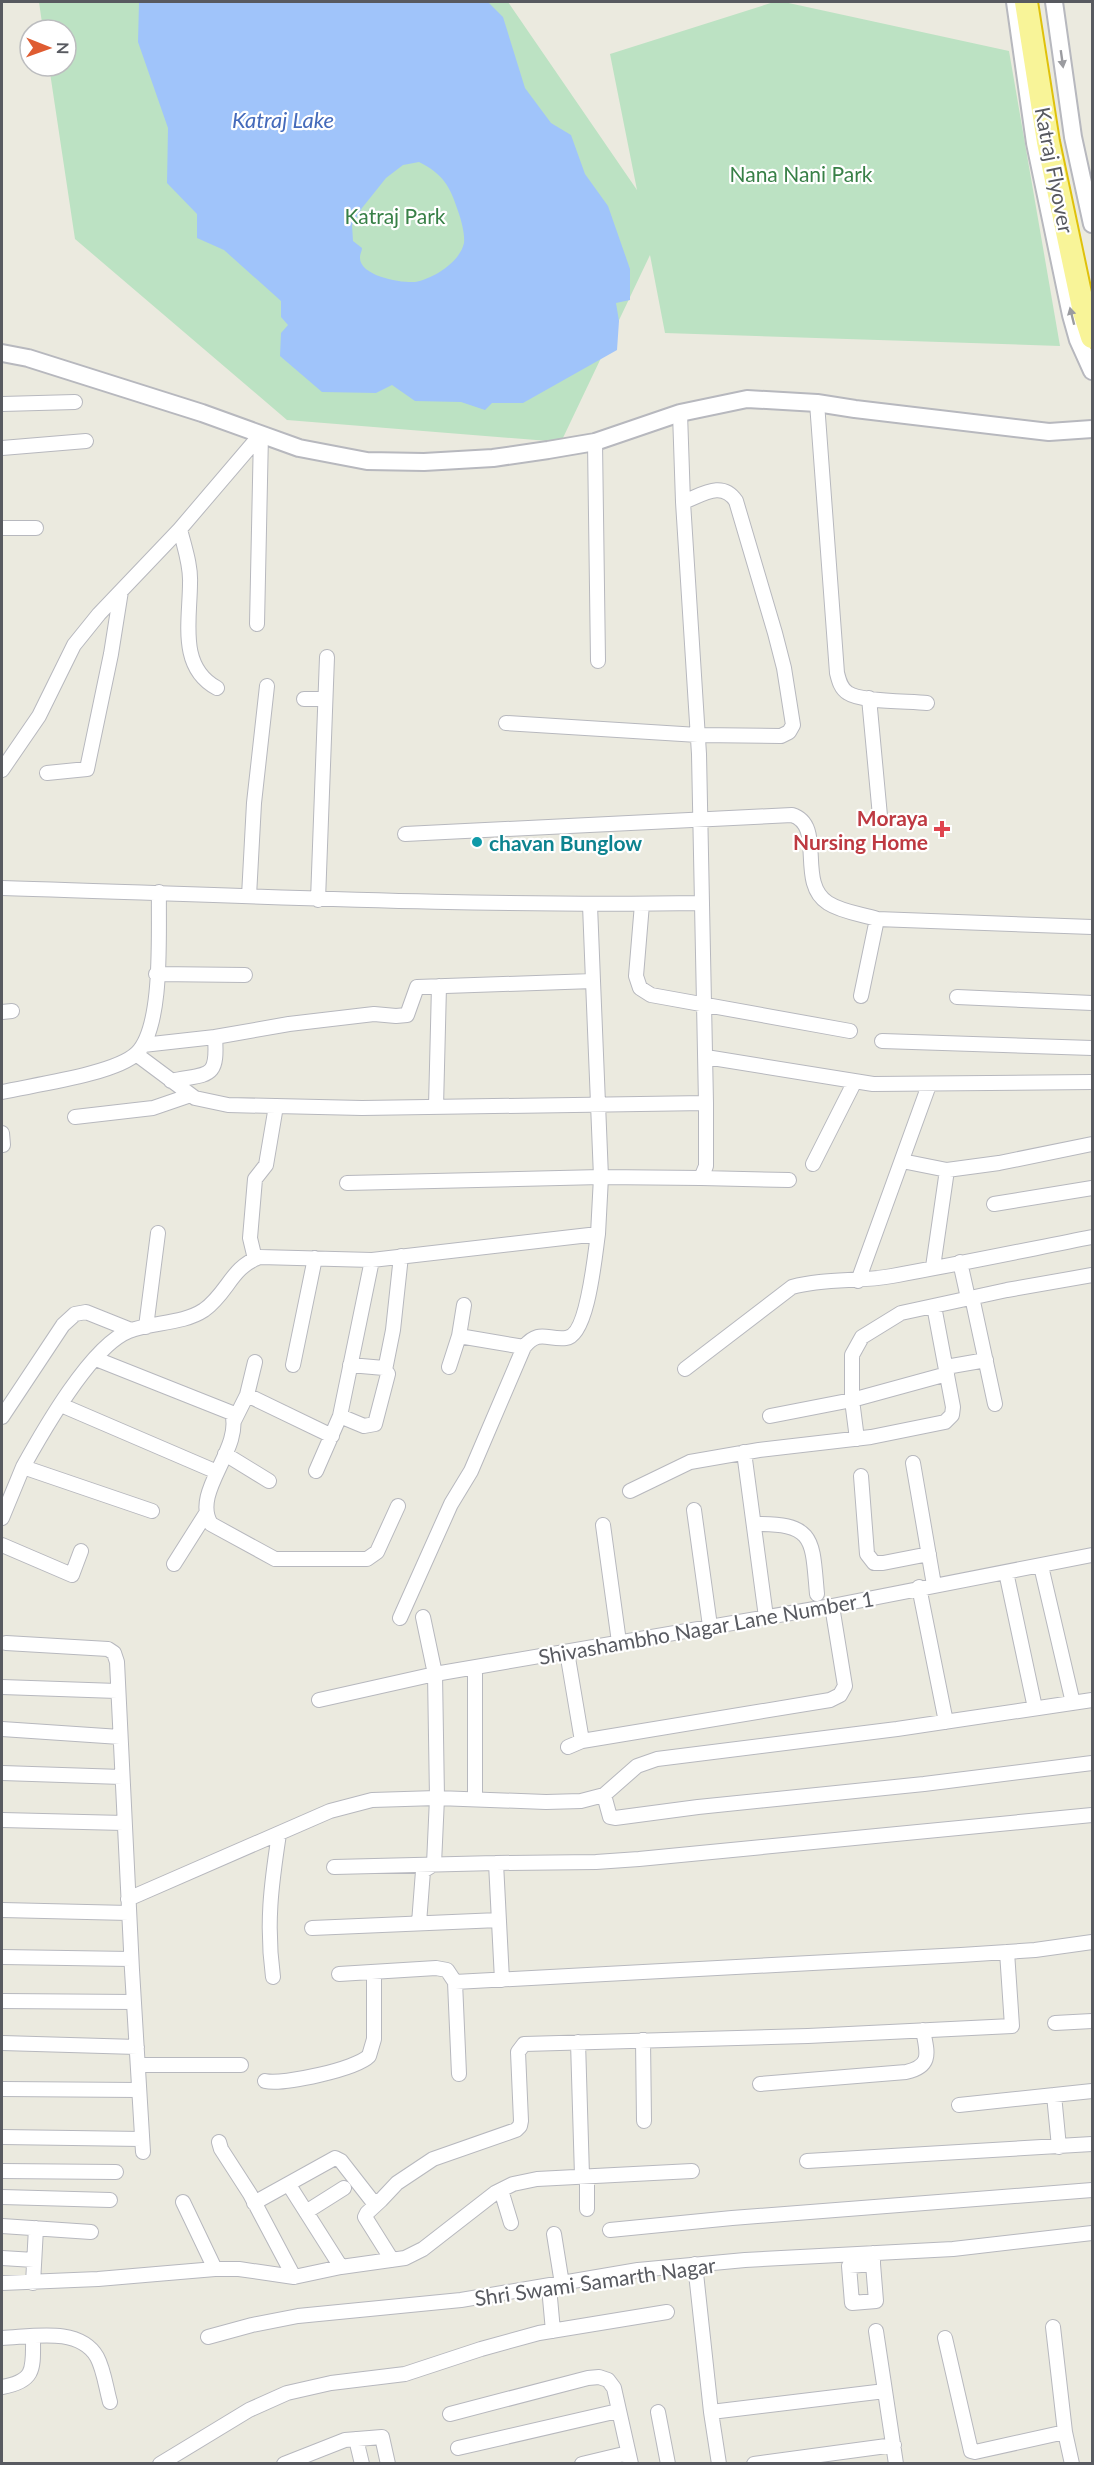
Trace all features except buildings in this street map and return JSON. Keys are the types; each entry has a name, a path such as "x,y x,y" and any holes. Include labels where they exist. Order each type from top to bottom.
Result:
{"highway":[{"name":"Katraj Flyover","path":"1026,2 1048,142 1084,312 1092,337"},
{"name":"Katraj Flyover","path":"1040,2 1061,139 1092,285"}],"street":[{"path":"1015,2 1037,154 1071,315 1078,340 1092,371"},
{"path":"1054,2 1073,137 1092,224"},
{"path":"2,353 28,358 299,448 367,461 424,462 493,458 596,442 680,413 747,399 816,403 1049,432 1092,429"},
{"path":"2,404 75,402"},
{"path":"816,403 837,673 841,686 848,693 869,698 927,702"},
{"path":"680,413 701,819 706,1057 706,1166 701,1178"},
{"path":"2,770 39,716 74,645 180,529 261,434"},
{"path":"257,624 261,434"},
{"path":"2,448 86,441"},
{"path":"596,442 598,661"},
{"path":"506,723 698,735 781,736 789,732 793,725 775,633 736,501 730,493 716,489 683,502"},
{"path":"2,528 36,528"},
{"path":"180,529 190,582 188,638 195,663 204,681 217,688"},
{"path":"47,772 87,769 109,664 121,591"},
{"path":"318,900 327,657"},
{"path":"249,896 254,803 267,686"},
{"path":"869,698 880,816"},
{"path":"304,699 324,699"},
{"path":"405,834 792,815 802,818 807,826 812,876 816,890 826,902 837,908 877,919 1092,927"},
{"path":"2,888 159,892 318,900 590,905 702,903"},
{"path":"140,1050 152,1028 159,892"},
{"path":"642,904 636,976 640,988 651,995 850,1031"},
{"path":"400,1618 451,1504 471,1471 524,1347 531,1339 539,1336 573,1337 578,1331 588,1302 598,1234 601,1177 590,905"},
{"path":"861,996 877,919"},
{"path":"156,974 245,975"},
{"path":"2,1092 98,1071 140,1050 290,1024 374,1014 396,1017 407,1015 417,987 592,981"},
{"path":"436,1107 439,986"},
{"path":"957,997 1092,1003"},
{"path":"171,1081 211,1071 216,1065 215,1036"},
{"path":"882,1041 1092,1048"},
{"path":"140,1050 171,1081 191,1095 210,1102 228,1105 436,1107 706,1103"},
{"path":"706,1057 873,1084 1092,1082"},
{"path":"813,1164 855,1081"},
{"path":"858,1281 929,1085"},
{"path":"75,1117 153,1108 191,1095"},
{"path":"255,1259 250,1238 255,1179 266,1165 276,1106"},
{"path":"902,1161 947,1170 999,1163 1092,1144"},
{"path":"933,1267 947,1170"},
{"path":"347,1183 601,1177 789,1179"},
{"path":"994,1204 1092,1188"},
{"path":"146,1327 158,1233"},
{"path":"2,1518 23,1467 61,1405 115,1338 131,1330 203,1311 218,1298 244,1263 255,1259 283,1256 372,1260 598,1234"},
{"path":"685,1369 792,1287 823,1281 858,1281 1092,1237"},
{"path":"385,1370 393,1330 401,1256"},
{"path":"293,1365 315,1257"},
{"path":"316,1471 340,1416 372,1260"},
{"path":"960,1262 995,1404"},
{"path":"857,1439 852,1400 852,1355 862,1337 901,1313 1092,1275"},
{"path":"449,1367 459,1336 464,1305"},
{"path":"630,1491 690,1462 744,1452 857,1439 945,1422 952,1415 953,1407 934,1306"},
{"path":"2,1417 63,1325 75,1314 86,1312 131,1330"},
{"path":"459,1336 524,1347"},
{"path":"96,1359 232,1413 234,1433 217,1472 205,1515 174,1564"},
{"path":"770,1416 852,1400 946,1370 986,1360"},
{"path":"234,1421 247,1395 255,1362"},
{"path":"340,1416 364,1426 375,1424 388,1374 378,1367 350,1365"},
{"path":"247,1395 332,1436"},
{"path":"61,1405 217,1472"},
{"path":"744,1452 766,1617"},
{"path":"225,1454 269,1481"},
{"path":"913,1463 934,1585"},
{"path":"23,1467 153,1511"},
{"path":"861,1476 867,1554 874,1563 929,1554"},
{"path":"205,1515 211,1524 275,1559 308,1558 355,1561 367,1559 377,1552 398,1506"},
{"path":"694,1510 710,1626"},
{"path":"754,1524 788,1525 807,1536 812,1546 817,1594"},
{"path":"603,1525 619,1642"},
{"path":"2,1545 72,1575 81,1551"},
{"name":"Shivashambho Nagar Lane Number 1","path":"319,1700 435,1674 832,1606 919,1587 1092,1555"},
{"path":"1041,1566 1073,1703"},
{"path":"1006,1572 1035,1708"},
{"path":"919,1587 946,1722"},
{"path":"568,1747 582,1741 830,1700 840,1695 844,1686 832,1606"},
{"path":"423,1617 435,1674 437,1797 434,1864"},
{"path":"2,2137 143,2145 128,1906 117,1662 114,1653 108,1649 6,1643"},
{"path":"567,1652 582,1741"},
{"path":"475,1668 475,1798"},
{"path":"2,1687 117,1691"},
{"path":"2,1910 128,1906 330,1811 372,1800 437,1797 581,1802 604,1795 637,1766 657,1759 946,1722 1092,1700"},
{"path":"2,1729 120,1737"},
{"path":"604,1795 610,1816 615,1818 1092,1763"},
{"path":"2,1773 122,1778"},
{"path":"334,1867 639,1859 1092,1815"},
{"path":"2,1820 124,1823"},
{"path":"273,1977 268,1928 269,1902 279,1834"},
{"path":"496,1863 502,1980"},
{"path":"419,1923 423,1871 434,1864"},
{"path":"312,1928 499,1920"},
{"path":"455,1982 1006,1952 1092,1942"},
{"path":"392,2260 365,2217 367,2213 397,2183 434,2159 520,2126 520,2047 530,2043 1012,2026 1006,1952"},
{"path":"2,1957 131,1959"},
{"path":"339,1974 442,1968 452,1974 455,1982 459,2074"},
{"path":"266,2081 275,2083 308,2077 356,2064 369,2056 374,2039 374,1972"},
{"path":"2,2001 134,2002"},
{"path":"1055,2023 1092,2021"},
{"path":"760,2084 906,2072 918,2069 925,2063 927,2055 923,2030"},
{"path":"643,2040 644,2121"},
{"path":"578,2042 587,2209"},
{"path":"2,2043 137,2048"},
{"path":"138,2065 241,2065"},
{"path":"2,2089 139,2090"},
{"path":"959,2105 1092,2091"},
{"path":"1054,2095 1059,2147"},
{"path":"219,2142 220,2150 254,2203 294,2277"},
{"path":"807,2161 1092,2144"},
{"path":"254,2203 334,2158 341,2161 373,2202 381,2200"},
{"path":"2,2171 116,2172"},
{"path":"2,2283 33,2283 215,2269 239,2269 294,2277 341,2267 405,2258 423,2249 458,2220 513,2184 537,2179 692,2171"},
{"path":"289,2185 341,2267"},
{"path":"306,2212 344,2188"},
{"path":"501,2190 511,2223"},
{"path":"610,2230 732,2218 1092,2190"},
{"path":"2,2197 110,2200"},
{"path":"183,2202 215,2269"},
{"path":"2,2226 91,2232"},
{"path":"33,2283 36,2228"},
{"name":"Shri Swami Samarth Nagar","path":"208,2337 298,2316 461,2300 638,2270 695,2264 873,2259 1092,2233"},
{"path":"553,2331 554,2235"},
{"path":"2,2258 34,2260"},
{"path":"695,2264 711,2412 719,2463"},
{"path":"160,2463 249,2410 287,2393 331,2384 405,2374 481,2349 553,2331 667,2312"},
{"path":"1053,2327 1065,2432 1072,2463"},
{"path":"876,2331 896,2463"},
{"path":"2,2387 25,2380 31,2372 33,2337"},
{"path":"2,2338 63,2337 84,2344 97,2358 110,2402"},
{"path":"945,2338 971,2451 1065,2432"},
{"path":"450,2414 575,2381 599,2378 608,2380 614,2388 629,2458 582,2463"},
{"path":"711,2412 885,2391"},
{"path":"458,2448 618,2411"},
{"path":"658,2412 668,2463"},
{"path":"284,2463 328,2445 356,2439 382,2437 388,2463"},
{"path":"356,2439 362,2463"},
{"path":"754,2463 894,2445"}],"green space":[{"name":"Katraj Park","path":"39,2 508,2 637,190 610,54 774,2 784,2 1009,51 1060,346 665,333 650,255 561,442 287,420 75,239 51,78 78,78 78,18 41,18"}],"water":[{"name":"Katraj Lake","path":"139,2 488,2 503,17 525,88 551,123 571,135 585,174 608,206 630,269 630,300 616,303 619,321 617,350 523,403 492,403 485,410 461,402 415,401 392,385 376,393 322,392 280,356 281,333 288,325 281,317 281,301 224,250 197,238 197,214 167,183 168,128 138,42","holes":["419,162 440,176 452,194 459,214 464,243 451,263 422,280 400,281 373,274 362,264 360,257 362,248 353,241 352,225 362,208 386,178 403,165"]}],"place":[{"name":"Moraya Nursing Home","path":"942,829"},
{"name":"chavan Bunglow","path":"477,842"}],"park label":[{"name":"Nana Nani Park","path":"801,173"}]}
